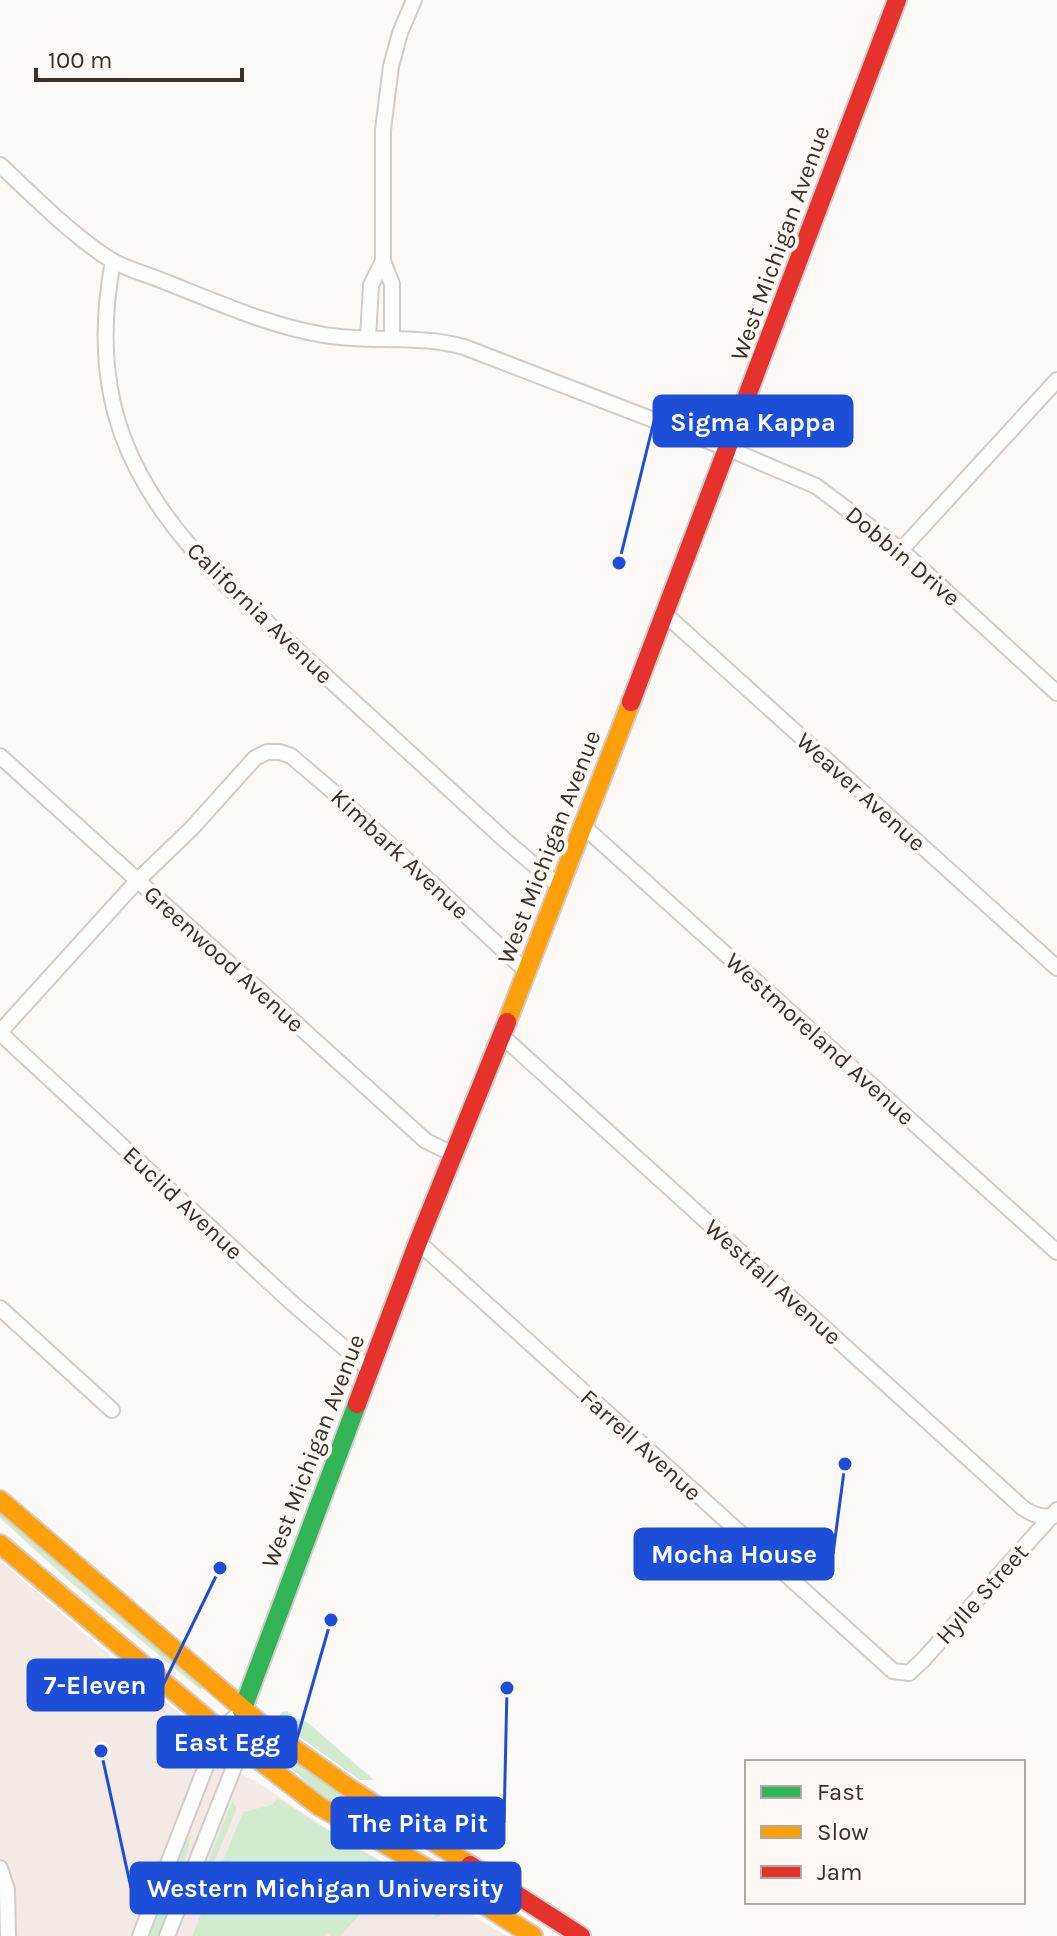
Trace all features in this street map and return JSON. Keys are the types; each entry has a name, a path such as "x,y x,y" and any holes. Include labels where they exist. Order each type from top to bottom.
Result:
{"street":[{"path":"392,338 392,284 383,261 381,171 386,98 400,33 414,0"},
{"name":"West Michigan Avenue","path":"167,1936 242,1747 242,1711 418,1242 666,615 897,0"},
{"name":"Dobbin Drive","path":"0,165 63,223 113,261 229,307 293,329 349,339 433,340 464,347 729,449 816,486 901,550 1056,690"},
{"name":"California Avenue","path":"113,261 108,286 105,339 110,395 118,428 131,460 165,517 192,551 233,592 559,886"},
{"path":"368,338 371,285 383,261"},
{"path":"901,550 1057,380"},
{"name":"Weaver Avenue","path":"666,615 1057,968"},
{"name":"Kimbark Avenue","path":"137,881 192,828 255,758 267,752 280,752 291,756 330,789 526,971"},
{"name":"Greenwood Avenue","path":"0,756 426,1141 453,1154"},
{"name":"Westmoreland Avenue","path":"582,825 1057,1252"},
{"path":"0,1033 137,881"},
{"name":"Euclid Avenue","path":"0,1033 292,1303 370,1370"},
{"name":"Westfall Avenue","path":"502,1036 1023,1508 1035,1515 1055,1514"},
{"name":"Farrell Avenue","path":"418,1242 886,1668 903,1674"},
{"path":"0,1308 112,1410"},
{"path":"0,1500 242,1711 352,1790 581,1936"},
{"name":"Hylle Street","path":"903,1674 909,1673 923,1660 1055,1514"},
{"path":"0,1544 220,1730 319,1806 435,1873 533,1936"},
{"name":"West Michigan Avenue","path":"140,1936 220,1730 242,1711"},
{"path":"387,1847 403,1822"},
{"path":"0,1868 7,1890 8,1936"}],"shaded area":[{"path":"0,1560 193,1724 202,1741 202,1754 255,1781 332,1832 507,1936 0,1936"}],"green space":[{"path":"0,1511 77,1581 204,1685 201,1690 69,1581 0,1518"},
{"path":"287,1711 307,1722 374,1780 360,1780 276,1720"},
{"path":"269,1744 383,1824 385,1829 378,1833 330,1802 267,1748"},
{"path":"278,1798 349,1844 446,1897 446,1905 439,1917 434,1918 438,1908 393,1879 340,1936 331,1936 327,1932 324,1936 192,1936 243,1812 272,1805"},
{"path":"232,1802 237,1808 192,1915 191,1904"},
{"path":"189,1836 180,1874 158,1936 149,1936"}],"traffic: fast":[{"path":"242,1711 357,1404"}],"traffic: slow":[{"path":"507,1022 631,702"},
{"path":"0,1500 269,1731 352,1790 470,1865"},
{"path":"0,1544 220,1730 319,1806 435,1873 533,1936"}],"traffic: jam":[{"path":"631,702 897,0"},
{"path":"357,1404 418,1242 507,1022"},
{"path":"470,1865 581,1936"}],"place":[{"name":"Sigma Kappa","path":"619,563"},
{"name":"Mocha House","path":"845,1464"},
{"name":"7-Eleven","path":"220,1568"},
{"name":"East Egg","path":"331,1620"},
{"name":"The Pita Pit","path":"507,1688"},
{"name":"Western Michigan University","path":"101,1751"}]}
